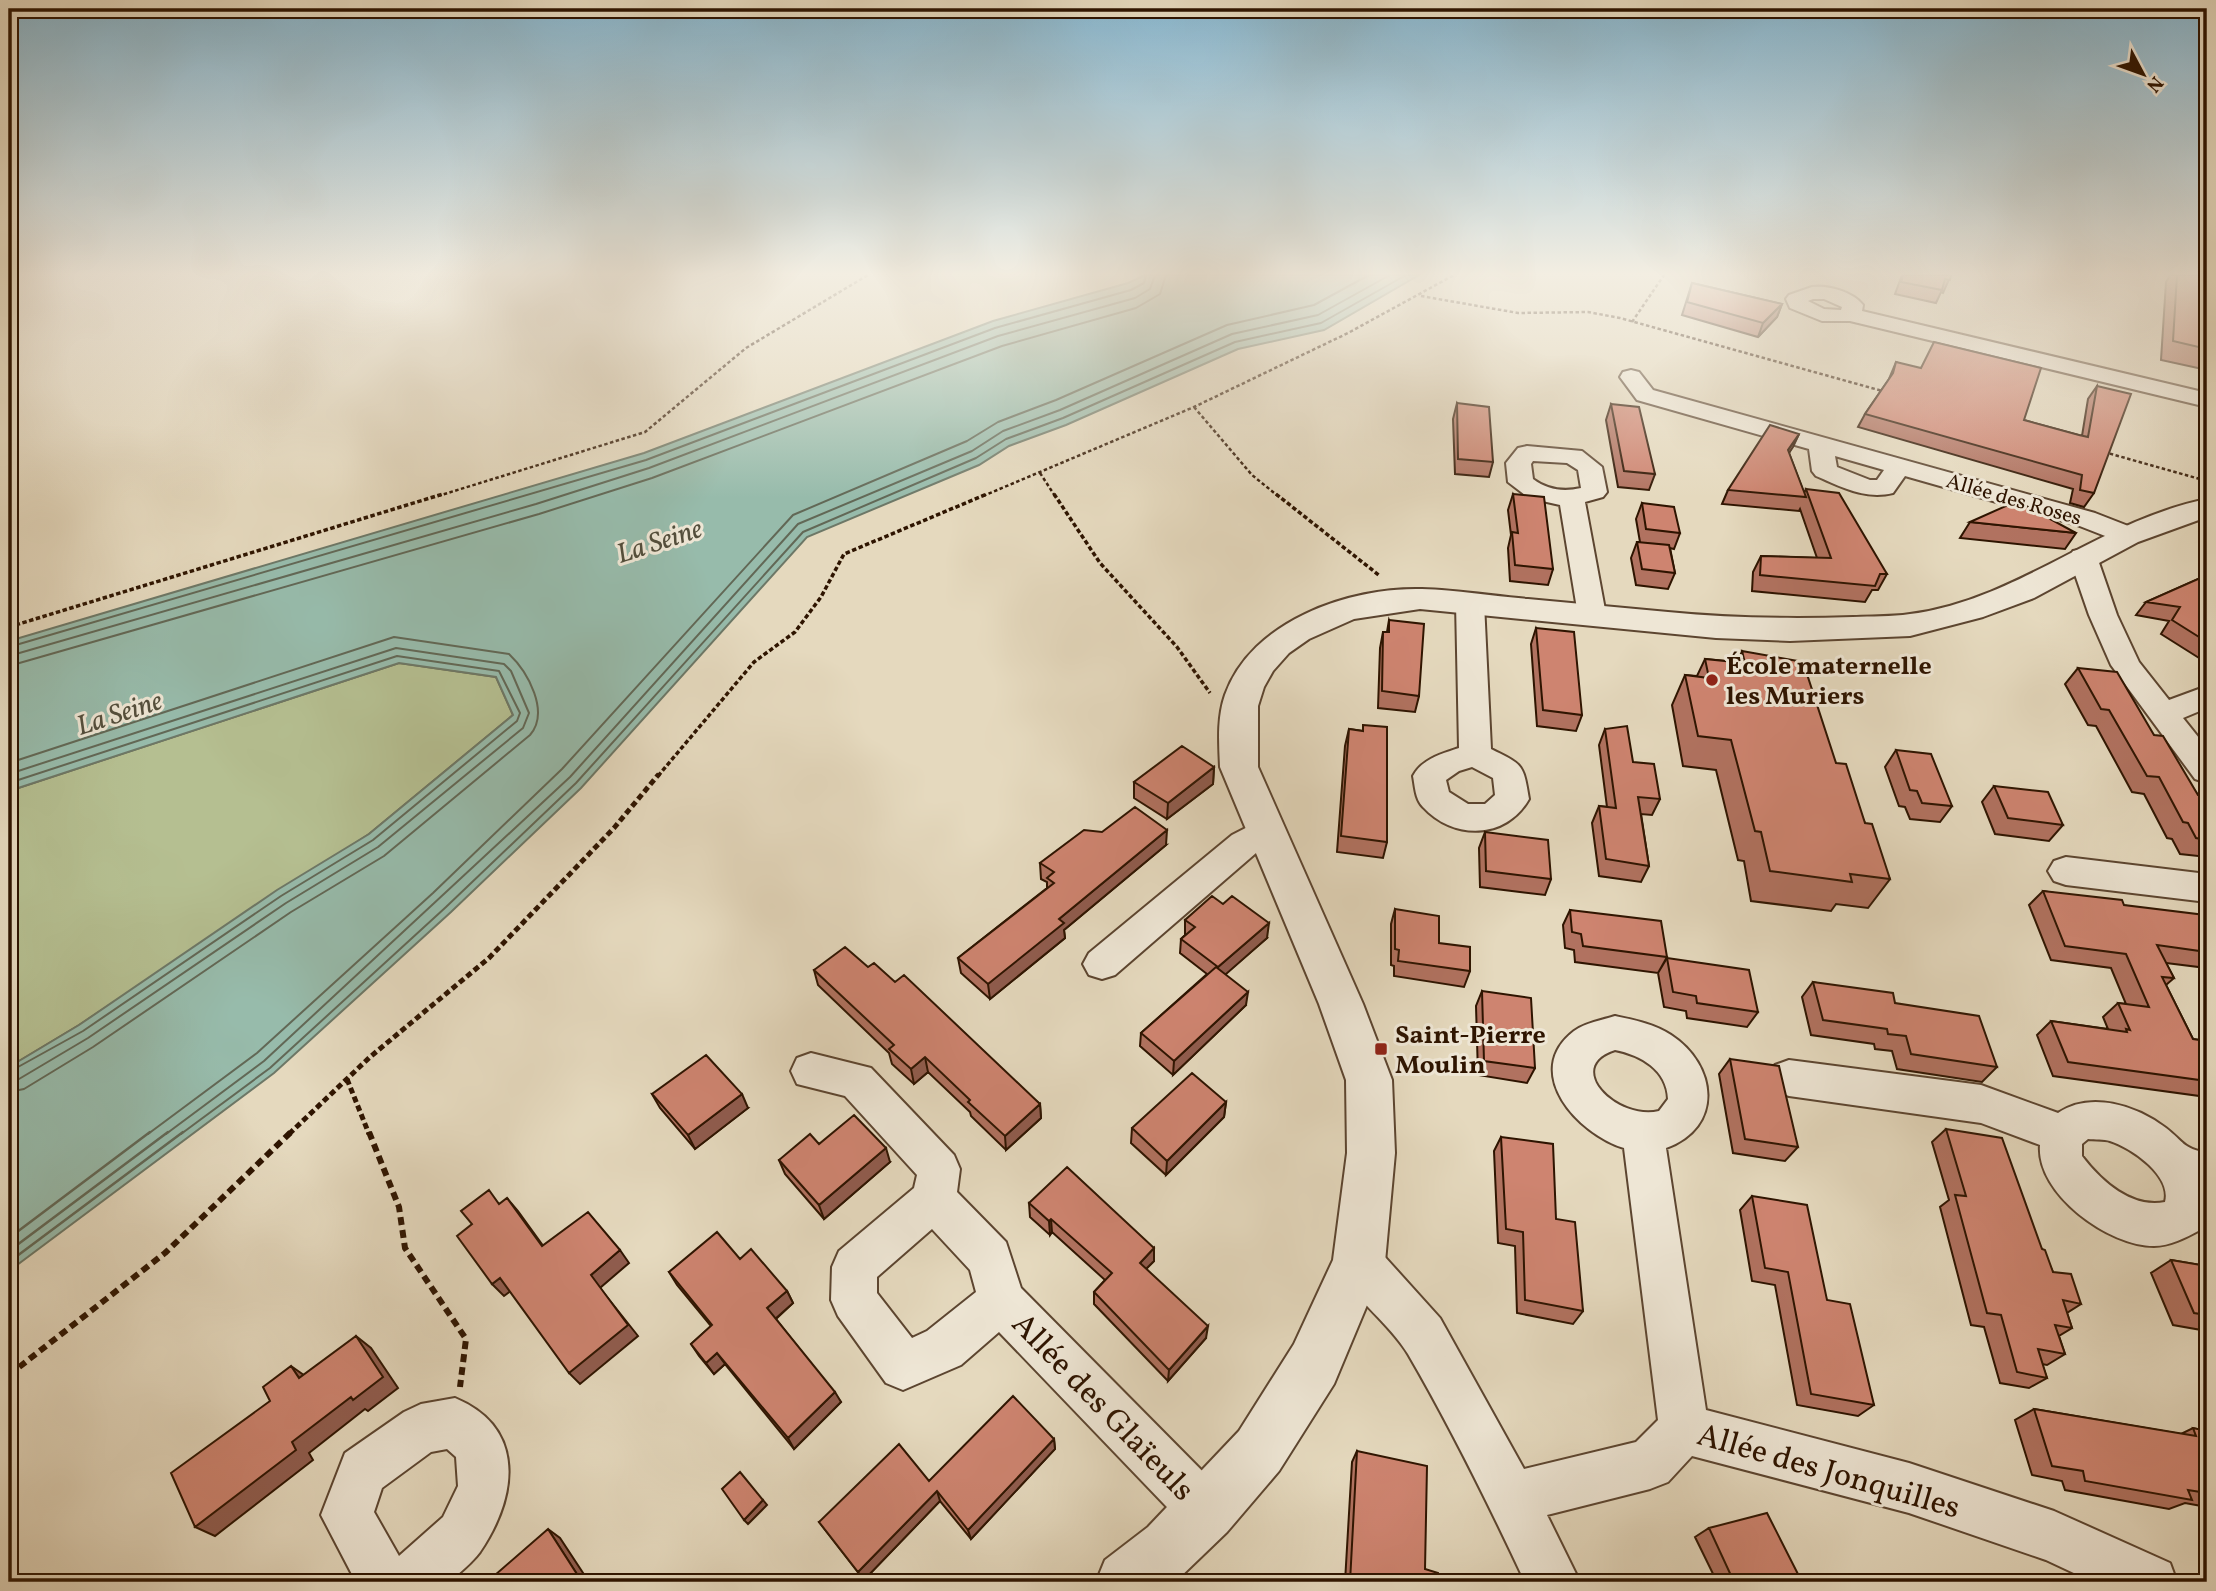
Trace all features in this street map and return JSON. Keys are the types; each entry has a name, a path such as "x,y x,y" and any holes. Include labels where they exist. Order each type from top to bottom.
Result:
{"street":[{"path":"1996,349 2207,400"},
{"name":"Allée des Roses","path":"1631,377 1645,396 2086,519 2145,529"},
{"path":"1572,499 1592,615"},
{"path":"1127,1582 1169,1548 1259,1451 1314,1364 1360,1262 1371,1153 1369,1080 1341,1004 1239,767 1237,732 1245,688 1269,651 1301,629 1336,612 1378,602 1420,599 1716,627 1790,630 1910,625 1971,610 2023,591 2083,557 2145,529 2187,512 2207,508"},
{"path":"2145,529 2207,522"},
{"path":"2083,557 2102,615 2126,665 2207,771"},
{"path":"1470,603 1475,755"},
{"path":"2164,715 2207,696"},
{"path":"1102,964 1244,844 1267,830"},
{"path":"2066,871 2207,888"},
{"path":"811,1071 857,1081 939,1169 934,1199"},
{"path":"1789,1078 1981,1104 2062,1134"},
{"path":"2082,1120 2114,1122 2150,1140 2193,1170 2185,1214 2164,1225 2134,1222 2101,1206 2075,1182 2061,1156 2062,1134 2082,1120"},
{"path":"1643,1133 1684,1429"},
{"name":"Allée des Glaïeuls","path":"1001,1301 944,1348 903,1366 855,1300 855,1267 934,1199 989,1258 1001,1301 1206,1511"},
{"path":"1360,1262 1423,1335 1553,1582"},
{"path":"384,1582 346,1515 363,1471 421,1429 455,1423 480,1445 484,1489 461,1535 410,1582"},
{"name":"Allée des Jonquilles","path":"1511,1499 1650,1464 1684,1429 1909,1488 2054,1537 2151,1582"},
{"path":"1511,1499 1542,1582"}],"path":[{"path":"9,627 646,432 745,349"},
{"path":"9,1375 165,1253 347,1079 489,958 614,828 754,662 795,632 821,597 844,554 1194,407 1312,349"},
{"path":"1731,349 1886,392"},
{"path":"1194,407 1252,475 1390,584 1400,601"},
{"path":"2100,451 2207,481"},
{"path":"1040,473 1100,563 1177,647 1237,732"},
{"path":"347,1079 399,1207 405,1248 466,1339 455,1423"}],"shaded area":[{"path":"399,663 496,677 513,715 369,834 79,1025 9,1067 9,791"}],"water":[{"name":"La Seine","path":"918,349 1237,349 1066,425 1009,446 979,465 807,537 581,788 451,912 274,1073 9,1271 9,1067 79,1025 277,890 369,834 513,715 496,677 399,663 9,791 9,641 644,453"}],"building":[{"path":"1930,349 1964,349 2041,368 2024,420 2088,437 2097,386 2131,394 2094,493 2080,490 2082,475 1865,414 1893,373 1896,362 1921,368"},
{"path":"1457,403 1489,407 1493,462 1458,459"},
{"path":"1611,404 1639,407 1655,474 1624,471"},
{"path":"1770,425 1799,434 1788,450 1806,497 1728,490"},
{"path":"1806,489 1839,493 1887,574 1880,574 1875,586 1760,575 1761,556 1831,558"},
{"path":"1513,494 1544,497 1553,569 1515,565 1512,532 1518,533"},
{"path":"2017,501 2076,533 1970,522"},
{"path":"1642,503 1674,507 1680,533 1646,529"},
{"path":"1637,542 1669,545 1675,573 1642,569"},
{"path":"2207,575 2207,611 2199,611 2207,616 2207,642 2172,620 2180,607 2146,602"},
{"path":"1389,620 1424,624 1419,696 1382,691 1383,632 1389,632"},
{"path":"1536,628 1574,632 1582,715 1543,710"},
{"path":"1742,651 1803,662 1836,763 1846,764 1865,823 1872,824 1890,879 1850,874 1852,882 1770,871 1761,832 1755,831 1731,740 1698,736 1685,675 1709,678 1705,659 1745,663"},
{"path":"2078,668 2117,672 2154,735 2163,736 2198,795 2207,796 2207,840 2196,838 2188,823 2183,822 2159,777 2147,776 2109,710 2101,709"},
{"path":"1363,725 1387,727 1387,842 1341,836 1349,729 1363,731"},
{"path":"1627,726 1633,762 1654,764 1660,799 1638,797 1649,866 1606,859 1599,806 1616,808 1605,729"},
{"path":"1182,746 1214,767 1168,803 1134,782"},
{"path":"1896,750 1931,754 1952,806 1922,803 1917,791 1910,790"},
{"path":"1994,786 2048,792 2063,825 2008,818"},
{"path":"1135,807 1167,830 1059,919 1064,923 988,984 958,958 1054,883 1047,878 1054,872 1040,863 1084,830 1102,832"},
{"path":"1485,832 1548,840 1551,879 1486,871"},
{"path":"2043,891 2122,900 2124,905 2205,915 2207,952 2157,945 2174,978 2162,977 2193,1039 2207,1041 2207,1081 2068,1062 2051,1021 2127,1032 2126,1029 2130,1030 2118,1003 2149,1007 2126,954 2065,946"},
{"path":"1212,896 1223,904 1232,896 1269,923 1218,967 1181,939 1195,927 1185,920"},
{"path":"1395,909 1439,916 1439,943 1470,947 1470,971 1398,961 1399,950 1395,949"},
{"path":"1570,910 1661,921 1667,957 1583,946 1581,934 1572,932"},
{"path":"845,947 868,967 874,963 895,982 904,975 1040,1104 1005,1136 925,1057 911,1069 889,1049 894,1045 814,970"},
{"path":"1667,958 1749,970 1758,1012 1697,1003 1696,996 1673,992"},
{"path":"1216,967 1248,992 1174,1061 1141,1033"},
{"path":"1813,982 1893,993 1895,1003 1979,1016 1997,1067 1911,1054 1906,1036 1888,1034 1887,1029 1823,1020"},
{"path":"1482,991 1531,998 1535,1068 1484,1061"},
{"path":"706,1055 742,1094 688,1135 652,1094"},
{"path":"1730,1059 1779,1066 1798,1147 1745,1139"},
{"path":"1192,1073 1226,1102 1167,1161 1132,1128"},
{"path":"854,1115 886,1148 819,1205 779,1160 810,1134 819,1144"},
{"path":"1946,1129 2002,1138 2053,1272 2071,1274 2081,1304 2063,1300 2072,1328 2055,1325 2065,1354 2038,1349 2047,1378 2017,1372 2001,1315 1987,1313 1955,1195 1966,1196"},
{"path":"1501,1137 1553,1144 1556,1219 1575,1222 1583,1311 1525,1300 1523,1232 1506,1229"},
{"path":"1067,1167 1154,1248 1140,1263 1208,1326 1169,1370 1094,1292 1112,1273 1029,1203"},
{"path":"489,1190 499,1204 507,1198 542,1246 588,1212 620,1250 591,1275 628,1325 569,1373 500,1278 492,1284 457,1236 472,1224 461,1211"},
{"path":"1752,1196 1807,1205 1827,1300 1850,1304 1874,1405 1811,1394 1788,1272 1765,1268"},
{"path":"717,1232 740,1259 751,1249 787,1291 767,1308 835,1392 788,1438 717,1353 706,1363 691,1344 712,1325 669,1272"},
{"path":"2171,1260 2207,1266 2207,1315 2194,1313"},
{"path":"356,1336 383,1377 353,1400 351,1397 292,1442 296,1450 195,1527 171,1473 270,1401 263,1387 291,1366 299,1378"},
{"path":"1013,1396 1054,1439 968,1530 937,1491 858,1572 819,1522 899,1444 929,1481"},
{"path":"2034,1409 2196,1436 2193,1428 2207,1431 2207,1493 2188,1490 2192,1500 2085,1481 2083,1471 2052,1466"},
{"path":"1357,1451 1427,1466 1425,1569 1438,1573 1438,1582 1350,1582"},
{"path":"740,1472 763,1500 744,1520 722,1489"},
{"path":"1767,1513 1802,1582 1734,1582 1709,1528"},
{"path":"548,1529 582,1582 487,1582"}],"place":[{"name":"École maternelle les Muriers","path":"1712,680"},
{"name":"Saint-Pierre Moulin","path":"1381,1049"}]}
